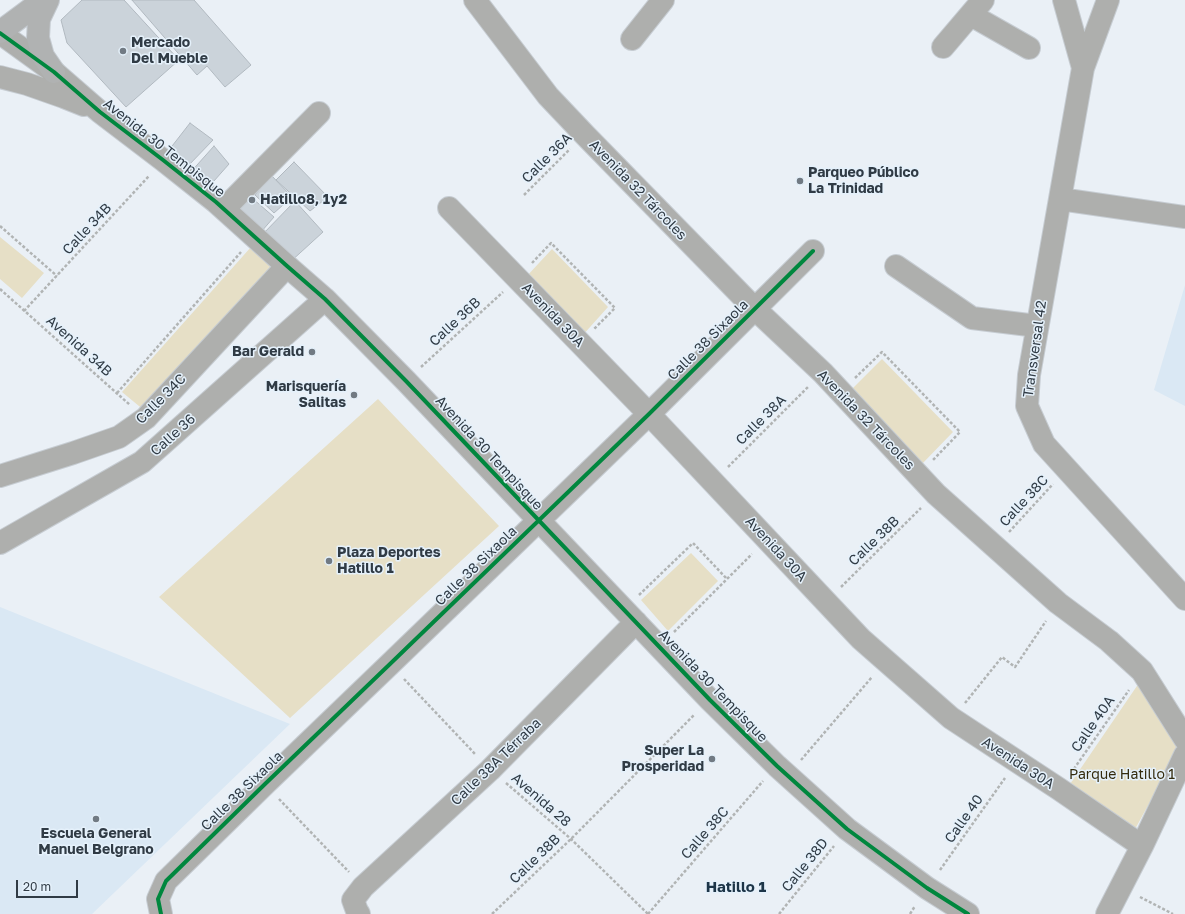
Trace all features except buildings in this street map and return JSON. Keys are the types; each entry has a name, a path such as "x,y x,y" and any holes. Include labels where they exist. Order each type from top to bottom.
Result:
{"main road":[{"path":"0,32 43,0"},
{"path":"48,0 39,19 38,38 43,56 54,72"}],"street":[{"name":"Avenida 32 Tárcoles","path":"475,0 548,96 755,309 841,392 936,494 1058,603 1109,641 1142,671 1185,739"},
{"path":"632,39 663,0"},
{"path":"1064,0 1083,68"},
{"name":"Transversal 42","path":"1108,0 1083,68 1029,375 1027,406 1044,444 1185,599"},
{"path":"943,47 977,8 1030,48"},
{"name":"Avenida 30 Tempisque","path":"0,32 54,72 100,112 224,209 286,266 325,299 406,381 710,700 782,771 847,829 927,888 968,914"},
{"name":"Avenida 30 Tempisque","path":"0,77 27,84 100,112"},
{"path":"224,209 319,113"},
{"path":"1060,200 1185,218"},
{"name":"Avenida 30A","path":"449,208 649,414 861,639 951,718 1142,846"},
{"name":"Calle 38 Sixaola","path":"160,906 166,881 649,414 813,251"},
{"name":"Calle 34C","path":"0,476 119,437 146,418 286,266"},
{"path":"896,266 972,318 1038,326"},
{"name":"Calle 36","path":"0,543 142,462 325,299"},
{"name":"Calle 38A Térraba","path":"359,900 490,770 630,615"},
{"path":"1107,914 1142,846 1185,755"}],"path":[{"path":"0,226 57,276"},
{"path":"117,393 255,237"},
{"path":"841,392 882,352 960,432 919,475"},
{"path":"659,647 767,539"},
{"path":"630,615 693,543 726,579"},
{"path":"951,718 1002,657 1015,667 1058,603"},
{"path":"265,784 359,900"},
{"path":"1120,887 1173,914"}],"shaded area":[{"path":"1185,285 1185,406 1154,390"},
{"name":"Escuela General Manuel Belgrano","path":"0,607 290,724 92,914 0,914"}],"green space":[{"path":"0,237 44,273 22,298 0,279"},
{"path":"251,247 276,271 145,411 122,392"},
{"path":"552,249 608,307 582,336 526,277"},
{"path":"882,359 953,432 921,465 851,390"},
{"name":"Plaza Deportes Hatillo 1","path":"378,399 499,526 290,718 159,597"},
{"path":"691,553 718,581 668,631 641,600"},
{"name":"Parque Hatillo 1","path":"1141,680 1179,749 1134,831 1068,787"}],"cycle path":[{"path":"0,33 54,72 100,112 216,202 325,299 406,381 710,700 777,766 847,829 927,888 968,914"},
{"path":"161,914 158,899 166,881 649,414 813,251"}],"place":[{"name":"Mercado Del Mueble","path":"123,51"},
{"name":"Parqueo Público La Trinidad","path":"800,181"},
{"name":"Hatillo8, 1y2","path":"252,200"},
{"name":"Bar Gerald","path":"312,352"},
{"name":"Marisquería Salitas","path":"354,395"},
{"name":"Plaza Deportes Hatillo 1","path":"329,561"},
{"name":"Super La Prosperidad","path":"712,759"},
{"name":"Escuela General Manuel Belgrano","path":"96,819"}],"district":[{"name":"Hatillo 1","path":"736,887"}]}
